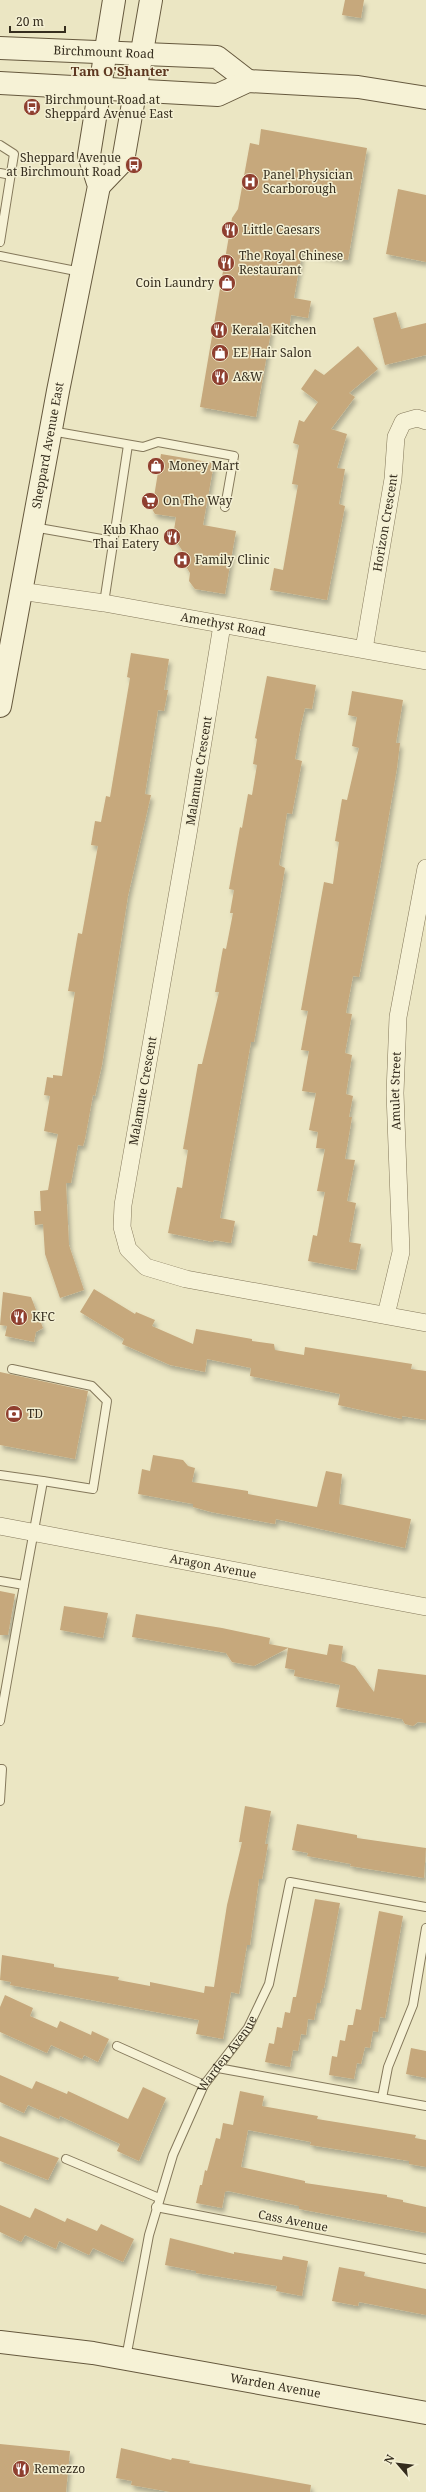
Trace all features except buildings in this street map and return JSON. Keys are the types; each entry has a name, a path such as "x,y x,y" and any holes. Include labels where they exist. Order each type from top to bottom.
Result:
{"main road":[{"name":"Sheppard Avenue East","path":"0,706 50,430 99,186 89,155 104,54 114,0"},
{"path":"99,186 123,161 134,90 151,0"},
{"name":"Birchmount Road","path":"0,48 104,54 142,53 217,57 248,81"},
{"path":"0,83 218,95 248,81 358,86 426,98"},
{"name":"Warden Avenue","path":"0,2342 125,2359 426,2413"}],"street":[{"name":"Horizon Crescent","path":"364,649 393,479 396,437 403,422 417,418 426,421"},
{"name":"Amethyst Road","path":"20,591 104,603 426,661"},
{"name":"Malamute Crescent","path":"222,625 188,834 123,1205 122,1227 128,1249 146,1267 186,1279 426,1323"},
{"name":"Amulet Street","path":"386,1315 401,1252 395,1093 398,1017 424,893 426,868"},
{"name":"Aragon Avenue","path":"0,1526 426,1607"}],"lane":[{"path":"0,145 14,154 11,175 3,208 0,242"},
{"path":"0,173 11,175"},
{"path":"0,256 82,272"},
{"path":"50,430 128,445 143,447 158,442 234,456 224,508"},
{"path":"104,603 128,445"},
{"path":"32,527 113,541"},
{"path":"0,1475 93,1490 107,1401 92,1386 12,1369"},
{"path":"0,1721 43,1481"},
{"path":"0,1581 24,1585"},
{"path":"0,1769 2,1769 0,1801"},
{"name":"Warden Avenue","path":"125,2359 156,2207 173,2155 204,2085 248,2028 269,1984 290,1882 426,1907"},
{"path":"382,2098 388,2067 413,2005 426,1928"},
{"path":"117,2046 204,2085"},
{"path":"218,2068 426,2106"},
{"path":"66,2159 159,2198"},
{"name":"Cass Avenue","path":"156,2207 426,2259"}],"place":[{"name":"Birchmount Road at Sheppard Avenue East","path":"32,107"},
{"name":"Sheppard Avenue at Birchmount Road","path":"134,165"},
{"name":"Panel Physician Scarborough","path":"250,182"},
{"name":"Little Caesars","path":"230,230"},
{"name":"The Royal Chinese Restaurant","path":"226,263"},
{"name":"Coin Laundry","path":"227,283"},
{"name":"Kerala Kitchen","path":"219,330"},
{"name":"EE Hair Salon","path":"220,353"},
{"name":"A&W","path":"220,377"},
{"name":"Money Mart","path":"156,466"},
{"name":"On The Way","path":"150,501"},
{"name":"Kub Khao Thai Eatery","path":"172,537"},
{"name":"Family Clinic","path":"182,560"},
{"name":"KFC","path":"19,1317"},
{"name":"TD","path":"14,1414"},
{"name":"Remezzo","path":"21,2469"}],"district":[{"name":"Tam O'Shanter","path":"120,71"}]}
